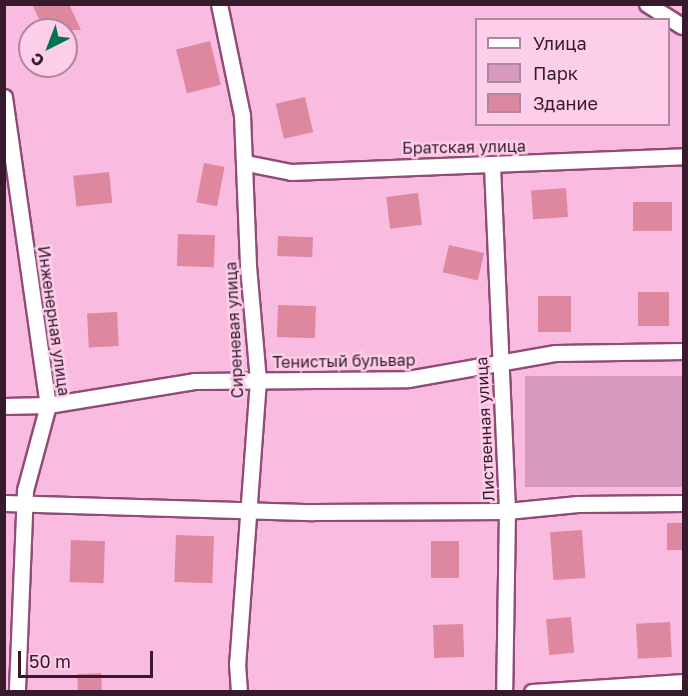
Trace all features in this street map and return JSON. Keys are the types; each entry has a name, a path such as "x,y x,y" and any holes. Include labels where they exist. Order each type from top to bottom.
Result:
{"street":[{"name":"Сиреневая улица","path":"219,4 242,115 246,163 248,266 258,380 237,663 239,692"},
{"path":"648,4 670,18"},
{"name":"Инженерная улица","path":"4,97 48,405 25,503 16,692"},
{"name":"Братская улица","path":"246,163 291,172 492,166 684,156"},
{"name":"Лиственная улица","path":"492,166 507,511 504,692"},
{"name":"Тенистый бульвар","path":"4,406 48,405 195,381 408,379 556,353 684,351"},
{"path":"4,503 248,510 507,511 578,504 684,503"},
{"path":"532,692 684,682"}],"green space":[{"path":"525,376 683,376 683,487 525,487"}],"building":[{"path":"32,4 69,4 75,18 38,18"},
{"path":"210,41 221,85 187,93 176,49"},
{"path":"305,97 313,132 284,139 276,104"},
{"path":"204,163 225,167 217,206 196,202"},
{"path":"109,172 112,203 76,207 73,176"},
{"path":"566,188 568,217 533,219 531,190"},
{"path":"418,193 422,225 390,229 386,197"},
{"path":"633,202 672,202 672,231 633,231"},
{"path":"178,234 215,235 214,267 177,266"},
{"path":"278,236 313,237 312,257 277,256"},
{"path":"449,245 484,253 478,280 443,272"},
{"path":"638,292 669,292 669,326 638,326"},
{"path":"538,296 571,296 571,332 538,332"},
{"path":"278,305 316,306 315,338 277,337"},
{"path":"117,312 119,346 89,348 87,314"},
{"path":"667,523 684,523 684,550 667,550"},
{"path":"582,530 585,578 553,580 550,532"},
{"path":"176,535 214,536 212,583 174,582"},
{"path":"71,540 105,541 104,583 70,582"},
{"path":"431,541 459,541 459,578 431,578"},
{"path":"571,617 574,653 549,655 546,619"},
{"path":"670,622 672,657 638,659 636,624"},
{"path":"463,624 464,657 434,658 433,625"},
{"path":"101,673 102,692 78,692 77,674"}]}
